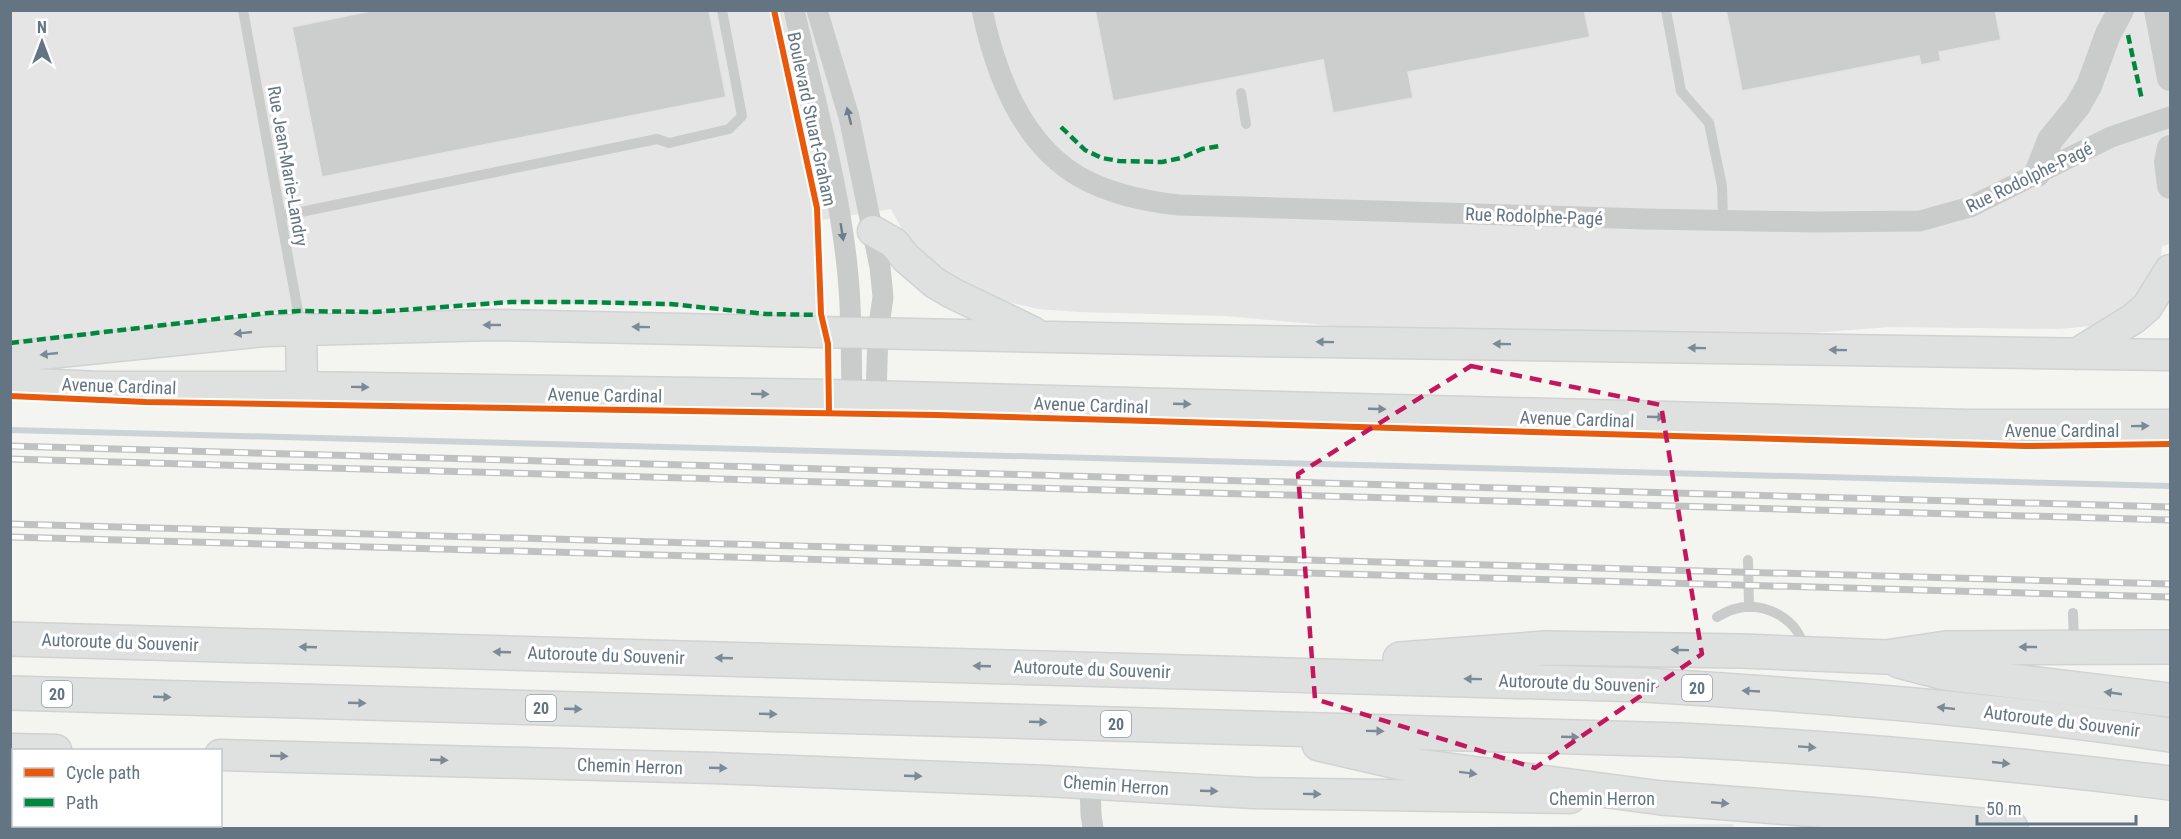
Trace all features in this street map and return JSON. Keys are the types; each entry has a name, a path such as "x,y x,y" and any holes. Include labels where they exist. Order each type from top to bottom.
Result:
{"main road":[{"path":"873,231 894,243 906,258 935,283 1041,336"},
{"path":"2076,354 2133,319 2146,307 2170,270"},
{"name":"Avenue Cardinal","path":"10,357 301,328 550,325 1041,336 2170,355"},
{"path":"301,328 302,387"},
{"name":"Avenue Cardinal","path":"10,383 136,387 302,387 864,396 1966,425 2170,425"},
{"name":"Autoroute du Souvenir","path":"10,639 1563,682 1766,692 1877,701 2058,719 2170,735"},
{"path":"1221,673 1546,648 1886,657 1946,648 2170,647"},
{"path":"1886,657 1944,673 2170,700"},
{"name":"20","path":"10,693 1572,736 1769,745 1980,761 2170,783"},
{"path":"1253,728 1410,765 1662,798"},
{"name":"Chemin Herron","path":"222,755 702,768 1254,792 1426,797 1662,798 2011,828"}],"street":[{"name":"Boulevard Stuart-Graham","path":"794,10 838,207 848,275 865,332 864,396"},
{"name":"Boulevard Stuart-Graham","path":"817,10 849,117 880,267 883,297 865,332"},
{"name":"Rue Rodolphe-Pagé","path":"982,10 994,61 1012,101 1032,132 1060,162 1077,176 1111,191 1134,198 1178,205 1723,220 1920,221 1970,207 2111,137 2170,117"},
{"path":"2037,174 2050,140 2077,106 2089,86 2108,34 2121,10"},
{"path":"2157,10 2170,78"},
{"path":"2170,148 2167,162 2170,186"},
{"path":"1090,784 1091,815 1094,828"}],"lane":[{"name":"Rue Jean-Marie-Landry","path":"243,10 301,328"},
{"path":"280,216 657,139 669,143 729,129 742,116 722,10"},
{"path":"1666,10 1681,91 1709,123 1722,186 1723,220"},
{"path":"1241,93 1246,124"},
{"path":"1748,560 1749,607"},
{"path":"1718,617 1736,608 1749,607 1761,608 1785,617 1801,635 1805,654"},
{"path":"2073,613 2074,647"}],"highlighted area":[{"path":"1471,366 1661,405 1702,654 1535,768 1315,699 1298,474"}],"shaded area":[{"path":"11,11 2170,11 2170,244 2162,246 2160,266 2152,286 2114,319 2090,326 2059,329 1890,327 1744,338 1379,330 1225,316 1038,309 1004,301 969,288 943,273 921,254 903,231 891,209 815,221 816,317 774,316 681,307 513,302 401,310 258,312 11,343"},
{"path":"1733,824 1734,828 1467,828 1467,827"}],"building":[{"path":"375,10 709,10 726,97 322,177 292,27"},
{"path":"1095,10 1584,10 1590,37 1408,72 1413,98 1333,113 1323,60 1113,101"},
{"path":"1726,10 1995,10 2001,40 1939,52 1941,61 1921,65 1919,56 1742,91"},
{"path":"10,819 12,819 12,827 193,827 193,828 10,828"}],"waterway":[{"path":"10,430 2170,486"}],"railway":[{"path":"10,446 2170,507"},
{"path":"10,459 2170,520"},
{"path":"10,524 2170,584"},
{"path":"10,537 2170,597"}],"marked path":[{"path":"2128,35 2142,100"},
{"path":"1061,127 1085,150 1102,158 1119,161 1162,162 1181,158 1202,149 1220,146"},
{"path":"10,343 268,313 374,312 511,302 670,304 766,314 822,315"}],"cycle path":[{"path":"774,10 817,208 821,314 828,344 829,413"},
{"path":"10,396 146,402 936,415 2025,446 2170,444"}]}
